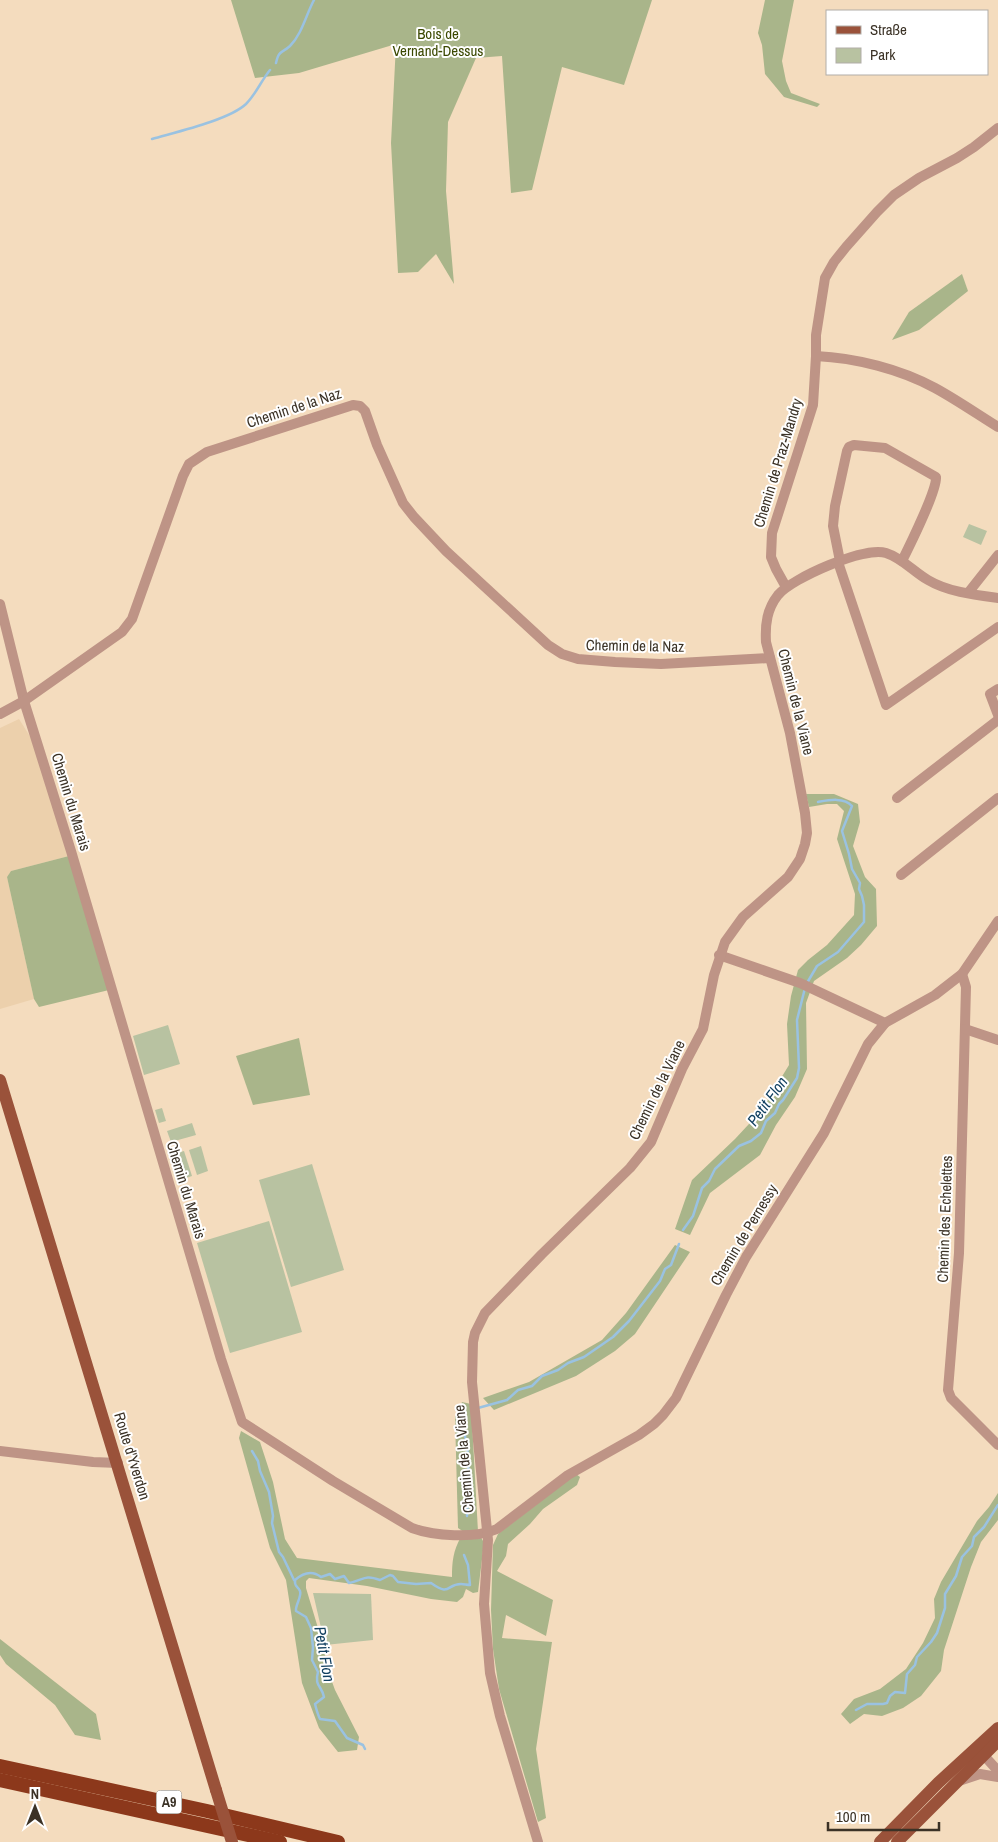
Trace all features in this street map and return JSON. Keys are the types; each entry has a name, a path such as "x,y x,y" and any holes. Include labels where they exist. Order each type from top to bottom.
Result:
{"highway":[{"name":"A9","path":"0,1766 338,1842"},
{"name":"A9","path":"0,1780 280,1842"}],"main road":[{"name":"Route d'Yverdon","path":"0,1080 232,1842"},
{"path":"897,1842 940,1790 958,1781 998,1728"},
{"path":"880,1842 940,1790 980,1751 998,1741"}],"street":[{"name":"Chemin de Praz-Mandry","path":"786,587 771,557 772,533 813,405 816,335 825,278 834,262 846,247 877,212 907,185 957,158 998,128"},
{"path":"816,356 863,362 911,378 934,387 998,427"},
{"name":"Chemin de la Naz","path":"24,702 122,632 128,625 189,464 201,454 353,405 360,406 365,411 377,445 403,503 446,551 548,645 562,654 578,659 661,664 770,658"},
{"path":"902,561 927,506 936,477 885,448 854,444 846,452 834,517 834,536 839,561 886,705 998,627"},
{"name":"Chemin de la Viane","path":"536,1841 500,1716 490,1673 484,1604 488,1540 472,1382 471,1354 475,1333 485,1313 646,1150 682,1068 702,1029 719,955 743,917 788,877 800,859 805,844 805,813 792,742 770,658 765,628 772,604 786,587 839,561 876,551 886,552 937,585 998,598"},
{"path":"968,593 998,555"},
{"name":"Chemin du Marais","path":"0,604 24,702 71,851 221,1359 242,1422 333,1481 412,1528 438,1534 486,1533"},
{"path":"998,688 990,694 998,715"},
{"path":"0,714 24,702"},
{"path":"897,798 998,720"},
{"path":"901,875 998,798"},
{"name":"Chemin de Pernessy","path":"486,1533 497,1529 568,1475 639,1436 663,1415 676,1398 746,1257 824,1133 868,1044 885,1023 935,995 962,974 998,921"},
{"path":"719,955 811,988 885,1023"},
{"name":"Chemin des Echelettes","path":"962,974 966,987 959,1253 948,1390 951,1398 998,1445"},
{"path":"965,1029 998,1040"},
{"path":"0,1451 93,1462 118,1463"},
{"path":"980,1751 998,1771"},
{"path":"958,1781 980,1774 998,1777"}],"shaded area":[{"path":"19,719 31,738 69,856 11,871 7,877 34,999 0,1009 0,728"}],"green space":[{"name":"Bois de Vernand-Dessus","path":"231,0 652,0 624,85 562,67 532,190 511,193 502,56 476,58 448,122 446,191 454,284 436,254 418,272 398,273 391,143 396,44 299,73 255,78"},
{"path":"765,0 794,0 782,61 786,81 791,93 820,104 817,107 784,97 765,74 762,45 758,33"},
{"path":"962,274 968,291 919,330 892,340 909,312"},
{"path":"969,524 987,531 981,545 963,537"},
{"path":"806,794 834,794 858,804 860,822 853,846 865,877 876,889 877,926 847,958 814,981 806,1003 807,1069 795,1097 776,1125 760,1155 710,1193 690,1235 675,1229 692,1180 761,1111 789,1065 787,1024 791,996 798,970 827,945 854,915 855,894 837,839 844,811 837,804 809,807"},
{"path":"69,856 109,990 39,1007 34,999 7,877 11,871"},
{"path":"168,1025 180,1064 144,1075 133,1036"},
{"path":"299,1038 310,1095 253,1105 236,1056"},
{"path":"162,1108 166,1121 159,1123 155,1110"},
{"path":"192,1123 196,1135 171,1142 167,1131"},
{"path":"201,1146 208,1171 197,1175 189,1150"},
{"path":"184,1151 192,1176 180,1180 173,1154"},
{"path":"312,1164 344,1270 291,1287 259,1180"},
{"path":"269,1221 302,1332 230,1353 197,1243"},
{"path":"675,1245 690,1252 635,1334 615,1351 576,1376 494,1410 483,1398 529,1382 602,1340 626,1313"},
{"path":"462,1402 471,1404 478,1532 464,1532 458,1528 455,1417"},
{"path":"241,1431 260,1442 273,1482 285,1539 297,1558 452,1577 456,1547 461,1537 481,1537 484,1543 478,1592 473,1593 466,1589 463,1597 457,1602 431,1599 367,1586 309,1578 306,1581 306,1588 324,1648 327,1668 335,1690 359,1737 357,1750 338,1752 319,1728 302,1683 286,1580 270,1548 239,1438"},
{"path":"576,1474 580,1477 577,1485 543,1509 508,1544 506,1556 497,1571 553,1600 546,1636 506,1615 502,1638 552,1642 536,1749 546,1818 538,1822 499,1689 493,1649 491,1610 493,1545 498,1534"},
{"path":"998,1493 998,1520 981,1542 971,1567 944,1650 941,1671 921,1696 903,1708 882,1716 864,1714 850,1724 841,1714 854,1699 880,1689 906,1669 923,1643 935,1618 934,1599 941,1582 977,1521"},
{"path":"313,1593 371,1594 373,1640 325,1645"},
{"path":"0,1639 96,1714 101,1740 75,1735 55,1705 6,1664 0,1655"}],"waterway":[{"path":"276,63 279,54 290,46 298,36 314,0"},
{"path":"152,139 202,125 238,110 250,100 270,70"},
{"name":"Petit Flon","path":"807,983 817,966 838,952 864,922 864,905 859,889 860,883 852,869 842,831 852,806 841,800 818,802"},
{"name":"Petit Flon","path":"683,1230 693,1216 702,1188 709,1181 715,1169 739,1146 751,1141 761,1133 766,1121 775,1113 797,1078 799,1068 797,1020 805,988"},
{"name":"Petit Flon","path":"478,1408 507,1400 518,1390 532,1386 542,1376 584,1357 613,1337 629,1321 660,1281 665,1269 671,1265 679,1244"},
{"name":"Petit Flon","path":"464,1411 463,1421 468,1452 467,1516"},
{"path":"252,1451 258,1461 269,1492 273,1516 272,1523 279,1552 294,1580"},
{"path":"856,1710 867,1704 887,1703 890,1696 895,1692 905,1693 907,1674 915,1665 917,1657 937,1633 945,1608 945,1594 956,1576 962,1557 972,1546 974,1537 984,1527 998,1505"},
{"name":"Petit Flon","path":"365,1749 363,1745 347,1738 335,1721 320,1719 319,1717 315,1704 324,1697 317,1680 318,1672 312,1660 311,1628 306,1617 296,1611 300,1593 295,1580 304,1574 311,1573 321,1577 330,1574 335,1579 344,1576 349,1583 367,1578 380,1580 390,1575 398,1582 431,1583 442,1589 448,1589 461,1584 470,1585 468,1565 464,1555"}]}
